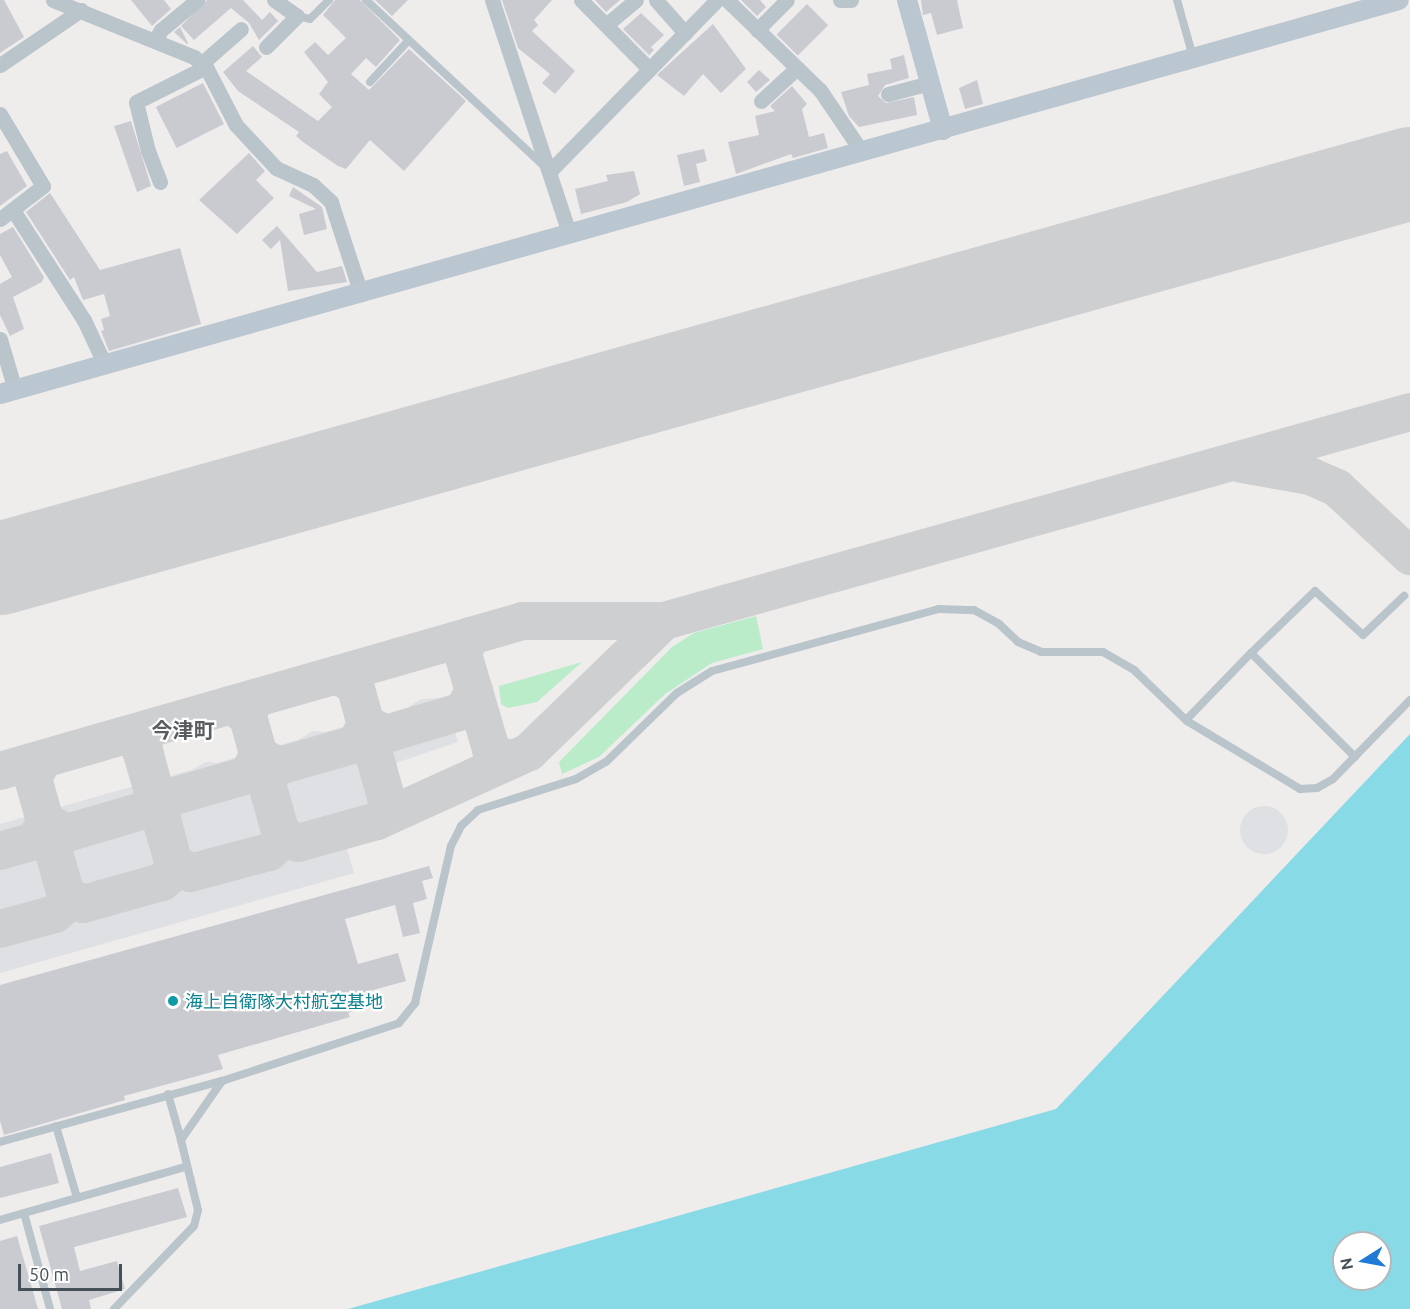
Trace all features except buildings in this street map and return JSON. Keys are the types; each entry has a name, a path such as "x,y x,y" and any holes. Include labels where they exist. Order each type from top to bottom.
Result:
{"street":[{"path":"52,0 155,40 203,65 236,125 276,168 313,184 331,202 361,294"},
{"path":"155,40 197,0"},
{"path":"266,48 297,16 274,0"},
{"path":"492,0 569,233"},
{"path":"581,0 649,69"},
{"path":"606,25 636,0"},
{"path":"656,0 685,33"},
{"path":"550,171 717,0"},
{"path":"727,0 797,68 831,105 862,152"},
{"path":"757,30 787,0"},
{"path":"840,0 851,0"},
{"path":"907,0 943,130"},
{"path":"0,339 7,392 1399,0"},
{"path":"0,65 81,10"},
{"path":"160,182 148,151 136,102 203,65 241,29"},
{"path":"761,101 797,68"},
{"path":"888,94 930,83"},
{"path":"0,114 43,186 6,214 84,321 105,365"}],"lane":[{"path":"297,16 310,19 329,0"},
{"path":"366,0 550,171"},
{"path":"1178,0 1194,58"},
{"path":"370,82 408,41"},
{"path":"1186,720 1315,591 1363,635 1404,596"},
{"path":"0,1142 222,1081 399,1023 415,1003 451,846 461,826 478,810 576,779 606,762 677,693 712,671 939,609 974,610 999,624 1018,642 1041,652 1103,652 1134,670 1186,720 1270,774 1300,789 1317,788 1333,779 1410,700"},
{"path":"1251,654 1355,757"},
{"path":"181,1140 222,1081"},
{"path":"114,1309 195,1226 198,1210 185,1167 181,1140 168,1094"},
{"path":"56,1126 77,1198"},
{"path":"0,1220 185,1167"},
{"path":"24,1214 50,1309"}],"shaded area":[{"path":"445,698 458,742 396,763 412,822 359,837 347,849 354,873 0,973 0,824 191,770 206,762 217,763 298,740 313,731 325,732 404,710 421,699"},
{"path":"1264,806 1281,813 1288,830 1281,847 1264,854 1247,847 1240,830 1247,813"}],"green space":[{"path":"756,616 763,649 712,663 665,694 599,757 562,774 559,762 672,647 694,633"},
{"path":"582,662 537,702 508,708 501,704 499,686"}],"water":[{"path":"1410,734 1410,1309 348,1309 1056,1109"}],"taxiway":[{"path":"0,771 523,621 664,621 1410,412"},
{"path":"1242,464 1310,476 1337,488 1410,556"},
{"path":"377,821 529,752 664,621"},
{"path":"470,636 463,654 491,749 499,757 510,758"},
{"path":"336,675 355,685 387,801 386,813 377,821 298,843 281,834 248,717 250,708 256,698 336,675"},
{"path":"366,724 386,734 463,711 474,691"},
{"path":"231,705 248,717 281,834 278,844 269,852 190,873 173,861 141,739 148,729 231,705"},
{"path":"45,821 67,833 145,810 152,799 153,790 171,797 248,775 258,755 279,766 356,744 366,724"},
{"path":"122,736 135,740 141,750 173,861 171,874 162,882 83,904 66,895 33,778 43,759 122,736"},
{"path":"0,851 36,841 45,821"},
{"path":"0,929 55,914 64,906 66,895 60,874"}],"runway":[{"path":"0,568 1410,173"}],"place":[{"name":"海上自衛隊大村航空基地","path":"173,1001"}],"district":[{"name":"今津町","path":"183,730"}]}
